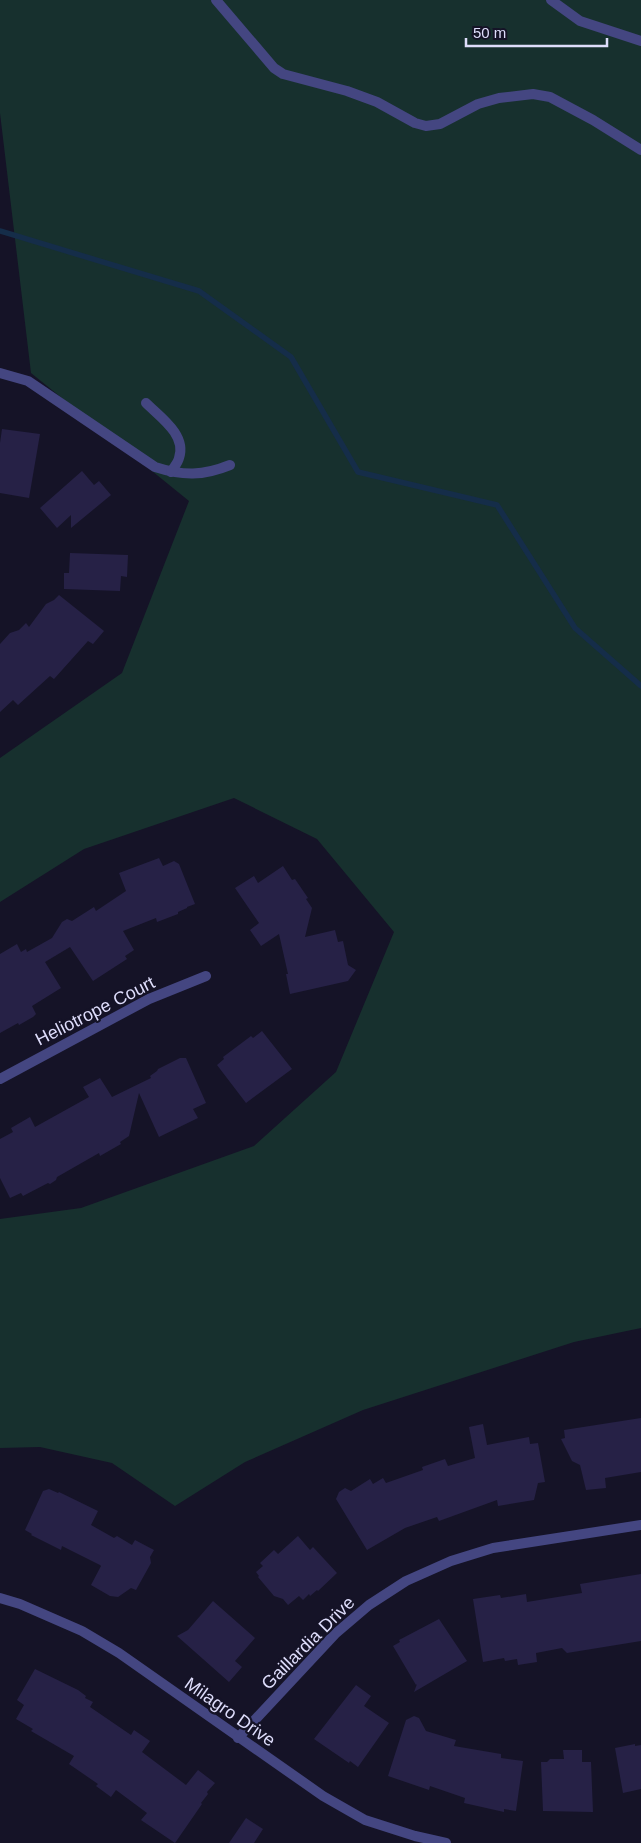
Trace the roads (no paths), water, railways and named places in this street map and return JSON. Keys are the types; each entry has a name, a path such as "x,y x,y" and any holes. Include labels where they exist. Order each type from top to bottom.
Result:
{"street":[{"path":"216,0 274,68 283,74 347,91 376,102 415,124 426,126 440,124 478,104 499,98 533,94 550,97 641,150"},
{"path":"552,0 580,21 641,40"},
{"path":"0,372 28,381 155,467 171,472 196,474 212,472 230,465"},
{"path":"146,403 177,434 180,443 180,458 171,472"},
{"name":"Heliotrope Court","path":"0,1079 149,999 206,976"},
{"name":"Gaillardia Drive","path":"238,1738 335,1634 369,1605 406,1581 451,1561 493,1548 641,1524"},
{"name":"Milagro Drive","path":"0,1598 20,1604 82,1631 112,1648 323,1796 365,1820 415,1836 446,1843"}],"waterway":[{"path":"0,231 199,291 291,357 358,472 497,505 575,628 641,686"}]}
